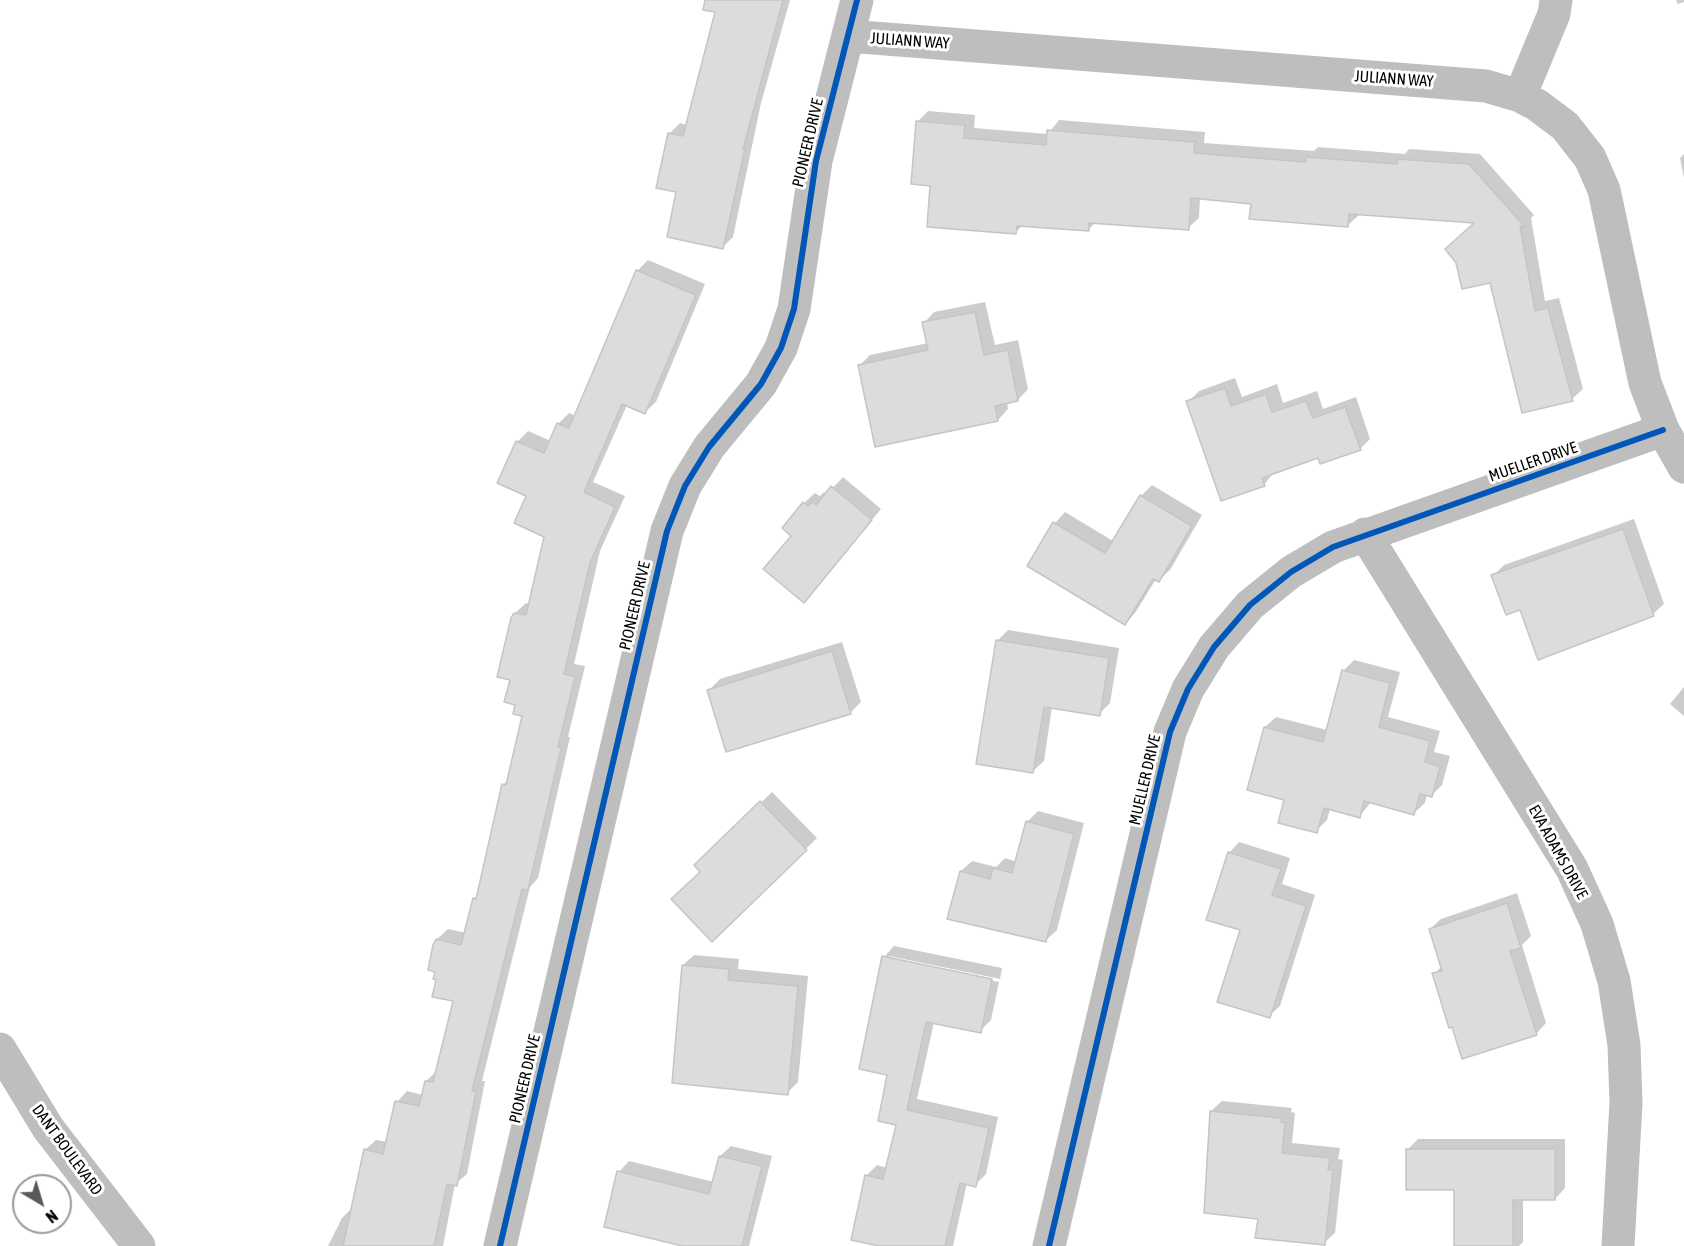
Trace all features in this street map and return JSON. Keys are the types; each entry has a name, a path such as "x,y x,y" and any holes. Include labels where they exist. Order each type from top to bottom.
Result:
{"street":[{"name":"PIONEER DRIVE","path":"500,1246 667,531 686,486 709,447 760,384 781,348 794,309 816,161 857,0"},
{"path":"1520,96 1554,14 1556,0"},
{"name":"JULIANN WAY","path":"848,36 1486,86 1520,96 1537,105 1565,126 1590,158 1604,190 1645,383 1663,430 1684,468"},
{"name":"MUELLER DRIVE","path":"1050,1246 1170,732 1188,690 1214,647 1250,605 1291,572 1333,547 1663,430"},
{"name":"EVA ADAMS DRIVE","path":"1365,534 1572,869 1597,924 1614,981 1624,1045 1626,1102 1618,1246"},
{"name":"DANT BOULEVARD","path":"0,1049 48,1128 139,1246"}],"building":[{"path":"705,0 783,0 743,149 745,149 723,249 667,237 676,192 656,188 668,133 683,136 715,12 703,10"},
{"path":"916,121 965,125 964,138 1046,145 1047,130 1195,142 1194,153 1306,162 1306,157 1397,164 1397,159 1469,164 1525,227 1520,226 1535,311 1548,308 1573,401 1522,413 1490,283 1462,289 1456,263 1445,249 1474,223 1349,214 1348,227 1249,219 1251,204 1191,198 1189,230 1089,223 1089,231 1017,226 1016,234 927,227 930,186 911,184"},
{"path":"636,270 696,295 645,414 622,404 584,492 615,507 590,563 564,674 575,677 558,747 561,748 528,890 522,889 472,1091 476,1092 457,1186 447,1184 434,1246 343,1246 364,1149 383,1154 395,1101 419,1106 425,1081 433,1082 453,1001 432,997 436,980 433,979 435,972 428,970 433,945 436,939 461,945 473,898 476,899 502,784 506,785 522,716 513,714 515,705 504,702 510,680 497,677 511,618 514,613 526,615 544,537 514,523 526,496 497,483 516,441 544,453 557,423 569,428"},
{"path":"975,312 984,355 1008,350 1018,401 995,406 998,421 875,447 858,365 928,350 922,322"},
{"path":"1225,388 1231,406 1266,394 1272,412 1306,401 1313,418 1345,407 1361,450 1320,464 1318,458 1262,478 1265,486 1221,501 1186,401"},
{"path":"831,486 872,520 804,603 763,569 791,536 782,528 803,502 808,506 812,502 816,505"},
{"path":"1140,495 1192,526 1159,582 1153,579 1125,625 1027,566 1053,522 1105,553"},
{"path":"1623,529 1654,616 1538,660 1520,610 1506,615 1491,575"},
{"path":"996,640 1109,658 1100,716 1044,707 1033,773 976,764"},
{"path":"832,651 851,714 726,752 707,690"},
{"path":"1342,670 1390,683 1379,727 1430,741 1425,762 1440,767 1432,797 1420,794 1414,815 1364,801 1360,818 1324,808 1317,833 1278,823 1284,800 1247,790 1264,727 1323,742"},
{"path":"760,801 807,850 712,942 671,899 700,872 694,865"},
{"path":"1026,821 1074,834 1046,942 947,919 960,871 990,879 993,868 1012,873"},
{"path":"1228,852 1281,869 1272,895 1306,906 1270,1018 1217,1002 1240,930 1206,920"},
{"path":"1507,903 1521,948 1510,951 1537,1035 1462,1059 1452,1027 1449,1028 1432,973 1442,971 1429,929"},
{"path":"882,956 992,979 981,1033 926,1022 907,1110 989,1128 976,1187 960,1183 945,1246 879,1246 851,1240 865,1175 883,1179 896,1125 878,1121 887,1075 859,1069"},
{"path":"682,965 729,969 728,980 798,986 788,1095 672,1083"},
{"path":"1210,1111 1282,1118 1281,1122 1285,1123 1282,1153 1330,1158 1328,1170 1333,1170 1325,1245 1255,1238 1258,1219 1204,1213"},
{"path":"1406,1149 1555,1149 1555,1200 1513,1200 1513,1246 1454,1246 1454,1190 1406,1190"},
{"path":"719,1156 762,1166 742,1246 682,1246 604,1227 617,1171 709,1194"}],"cycle path":[{"path":"500,1246 667,531 685,486 709,447 761,384 781,348 794,309 816,161 857,0"},
{"path":"1049,1246 1170,732 1188,689 1214,647 1250,605 1291,572 1333,547 1663,430"}]}
